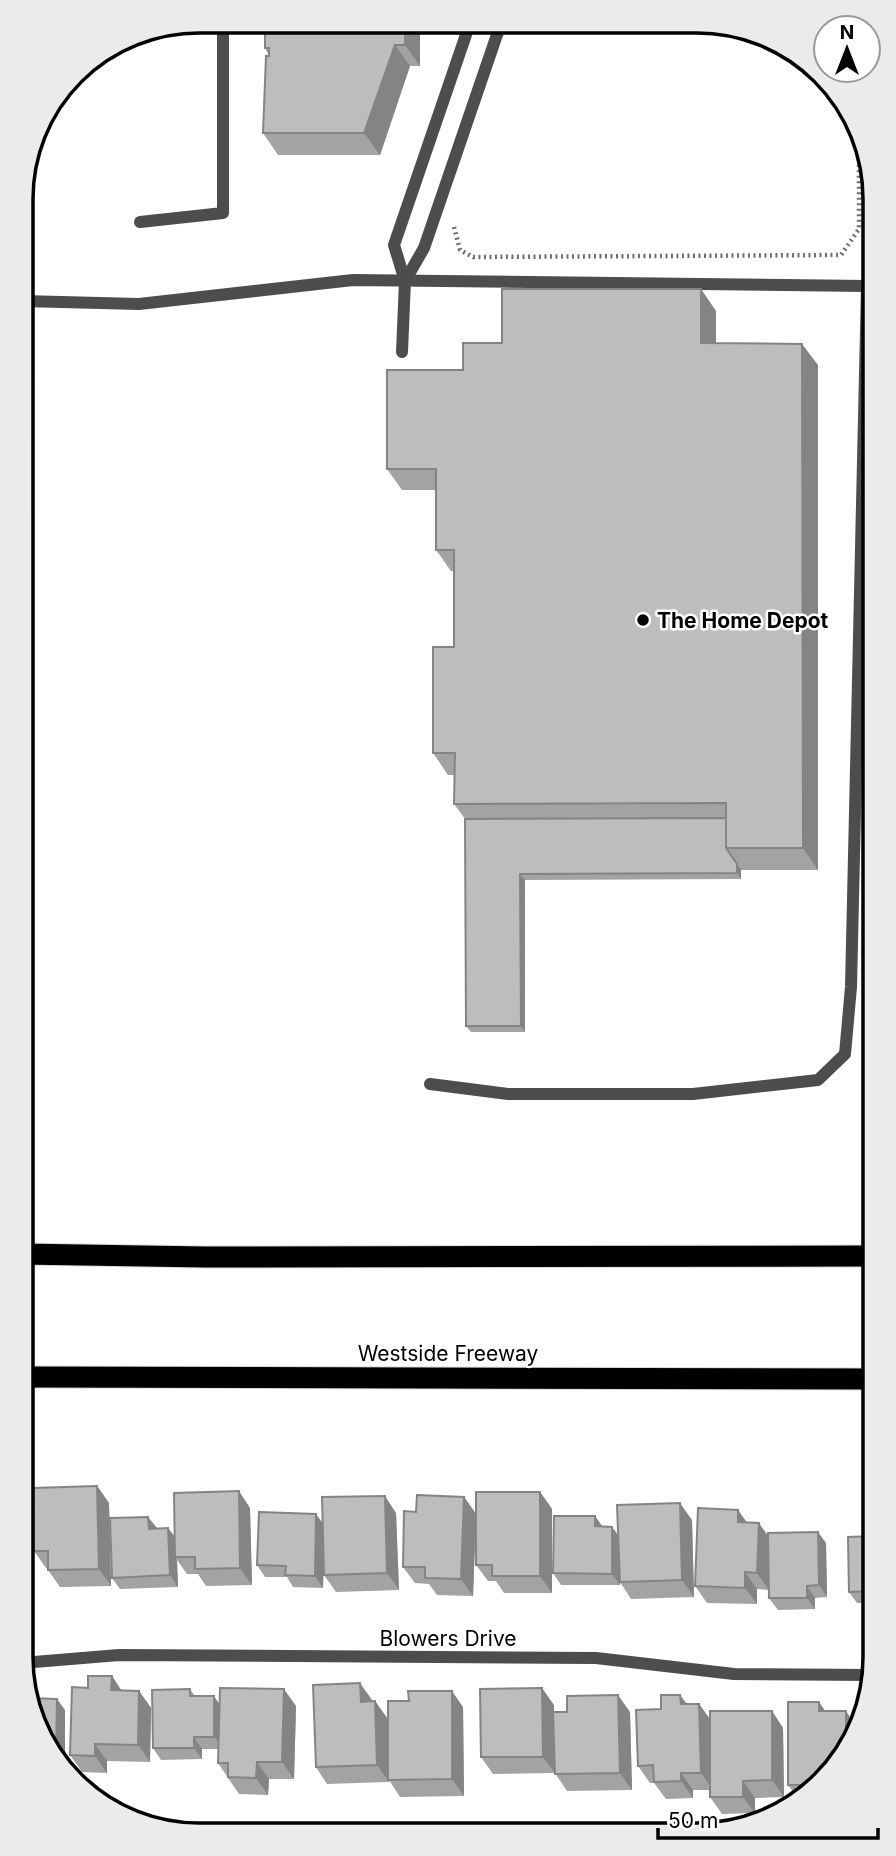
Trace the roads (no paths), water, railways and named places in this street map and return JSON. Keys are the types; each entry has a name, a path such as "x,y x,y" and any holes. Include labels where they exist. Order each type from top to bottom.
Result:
{"highway":[{"path":"33,1254 205,1257 862,1256"},
{"name":"Westside Freeway","path":"33,1377 862,1379"}],"street":[{"path":"140,222 223,213 223,33"},
{"path":"402,352 405,281 394,245 467,33"},
{"path":"405,281 424,248 498,33"},
{"path":"34,301 139,304 323,282 863,286"},
{"path":"430,1084 508,1094 693,1094 818,1080 845,1054 851,987 863,625"},
{"name":"Blowers Drive","path":"33,1662 119,1655 596,1658 734,1674 861,1675"}],"place":[{"name":"The Home Depot","path":"643,620"}]}
